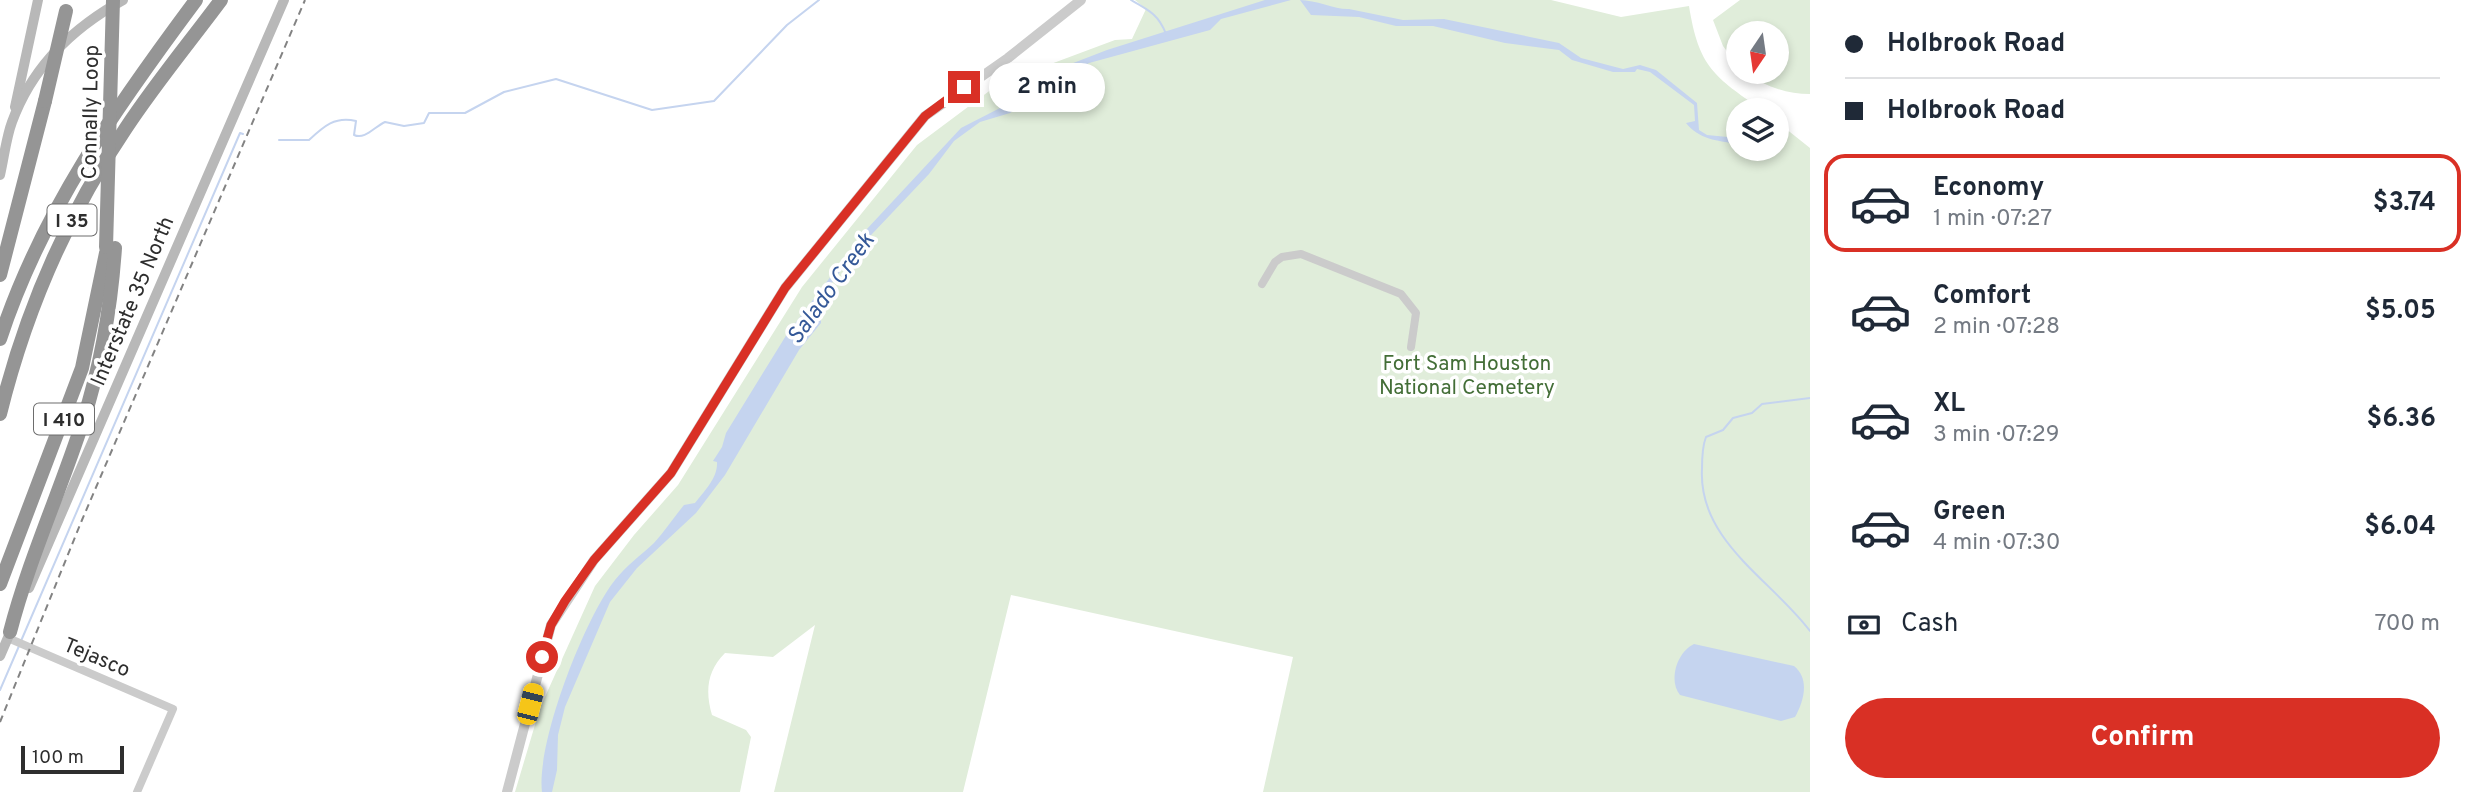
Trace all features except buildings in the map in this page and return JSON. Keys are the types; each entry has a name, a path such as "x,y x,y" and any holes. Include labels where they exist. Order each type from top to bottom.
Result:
{"highway":[{"path":"57,204 92,134 184,0"},
{"name":"I 35","path":"0,339 20,284 57,204 102,130 196,0"},
{"name":"I 35","path":"0,414 27,322 77,211 126,127 221,0"},
{"name":"Connally Loop","path":"0,275 67,5"},
{"name":"Connally Loop","path":"0,584 82,368 110,248 113,7"},
{"path":"15,639 26,575 90,397 106,325 110,248"}],"main road":[{"path":"0,175 38,0"},
{"path":"12,121 38,74 71,34 123,0"},
{"name":"Interstate 35 North","path":"0,656 15,639 284,0"}],"street":[{"path":"507,792 551,625 594,560 671,473 785,288 925,116 1008,58 1081,0"},
{"path":"1262,284 1275,262 1282,257 1301,254 1401,294 1408,299 1416,313 1411,348"},
{"name":"Tejasco","path":"15,639 173,709 137,792"}],"green space":[{"name":"Fort Sam Houston National Cemetery","path":"1135,0 1551,0 1621,17 1689,6 1704,57 1726,84 1746,98 1726,98 1726,161 1789,161 1789,131 1810,148 1810,792 1263,792 1293,657 1011,595 963,792 774,792 815,625 773,657 725,653 714,667 708,690 712,715 746,730 751,737 740,792 515,792 540,708 595,586 634,535 678,485 802,287 917,145 1000,83 1115,40 1132,39 1146,9"},
{"path":"1740,0 1810,0 1810,94 1792,93 1767,84 1789,84 1789,21 1726,21 1726,50 1713,20"}],"water":[{"path":"1265,0 1291,0 1221,19 1210,30 1089,63 1047,86 1010,113 980,122 954,141 929,174 854,253 802,323 821,320 799,350 725,475 696,513 637,568 610,602 565,707 558,735 557,770 552,792 542,792 542,771 554,714 577,652 603,598 619,575 654,543 684,505 695,503 710,484 717,468 717,462 713,461 722,447 726,433 787,334 866,230 961,128 1000,108 1050,72 1107,50"},
{"path":"1300,0 1403,20 1444,19 1559,43 1581,58 1623,69 1640,65 1656,70 1697,103 1699,130 1707,135 1726,137 1726,142 1696,133 1686,123 1695,121 1694,105 1650,72 1637,69 1635,72 1613,72 1572,60 1559,50 1505,43 1433,26 1396,26 1359,17 1311,15"},
{"path":"1694,644 1794,666 1804,684 1801,704 1795,717 1781,721 1680,695 1675,682 1676,667 1683,653"}],"waterway":[{"path":"279,140 309,140 325,127 342,120 356,121 354,135 358,136 385,122 404,126 424,123 429,113 465,113 504,92 556,79 652,110 714,101 787,25 819,0"},
{"path":"1131,0 1153,14 1166,34"},
{"path":"21,641 240,133 243,134"},
{"path":"1810,398 1762,404 1752,413 1733,418 1723,430 1706,437 1702,469 1704,495 1712,518 1724,538 1810,631"},
{"path":"0,690 19,646"}],"railway":[{"path":"0,722 82,520 305,0"}],"route":[{"path":"542,657 551,625 579,579 671,473 785,288 925,116 964,87"}],"water label":[{"name":"Salado Creek","path":"830,288"}]}
